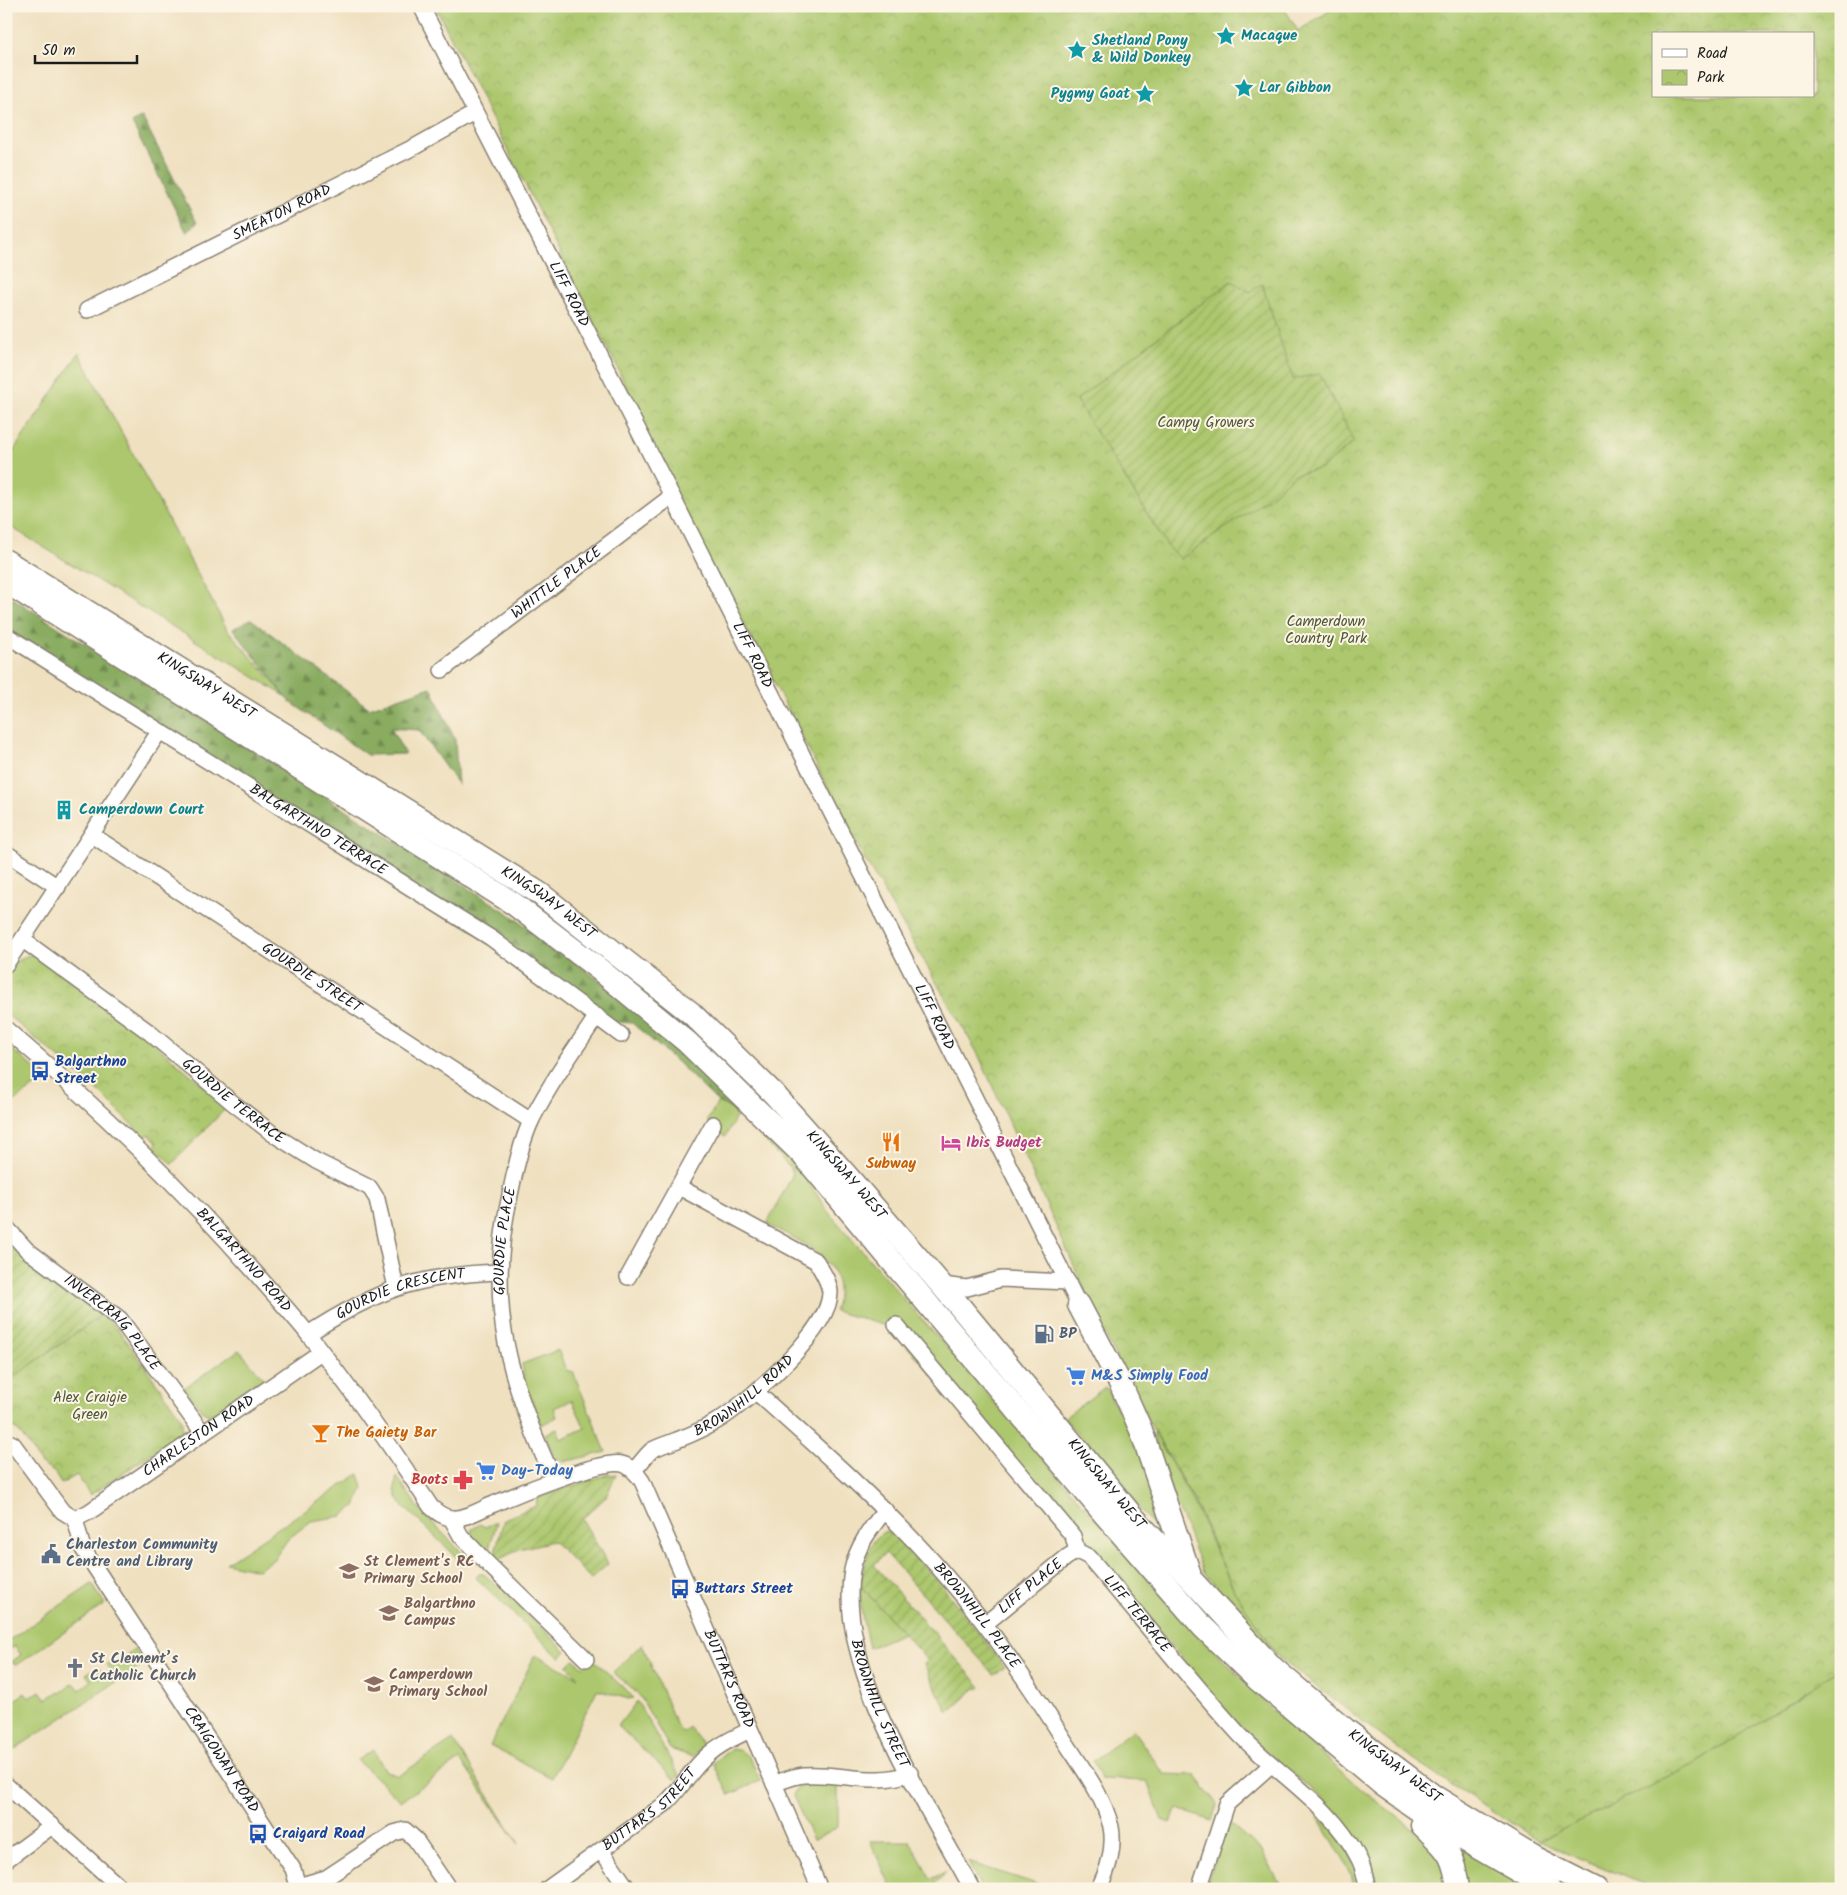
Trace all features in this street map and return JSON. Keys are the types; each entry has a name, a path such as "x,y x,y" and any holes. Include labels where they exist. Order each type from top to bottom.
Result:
{"highway":[{"name":"KINGSWAY WEST","path":"6,561 539,893 691,1012 774,1094 941,1285 1134,1518 1273,1668 1346,1730 1435,1797 1532,1857 1596,1889"},
{"name":"KINGSWAY WEST","path":"6,582 514,904 600,970 687,1042 801,1153 1092,1500 1203,1627 1256,1679 1383,1785 1444,1828 1549,1889"},
{"path":"1080,1306 1121,1385 1141,1430 1161,1495 1192,1582"},
{"path":"1383,1785 1445,1848 1455,1863 1458,1889"}],"street":[{"name":"LIFF ROAD","path":"422,6 672,496 1080,1306"},
{"name":"SMEATON ROAD","path":"87,310 416,146 475,113"},
{"name":"WHITTLE PLACE","path":"442,670 672,496"},
{"name":"BALGARTHNO TERRACE","path":"6,635 491,938 621,1035"},
{"path":"6,964 159,732"},
{"name":"GOURDIE STREET","path":"92,835 531,1121"},
{"path":"6,853 58,887"},
{"name":"GOURDIE TERRACE","path":"23,940 149,1032 273,1134 316,1161 370,1188 377,1198 396,1288"},
{"name":"GOURDIE PLACE","path":"554,1480 533,1434 512,1377 502,1325 499,1272 504,1222 511,1186 531,1121 556,1076 597,1016"},
{"name":"BALGARTHNO ROAD","path":"6,1029 55,1069 165,1173 207,1217 308,1334 387,1441 431,1507 440,1515 451,1518"},
{"path":"628,1277 713,1124"},
{"name":"BROWNHILL ROAD","path":"634,1470 652,1450 696,1433 756,1392 789,1360 813,1331 826,1308 830,1293 826,1277 816,1261 679,1187"},
{"name":"INVERCRAIG PLACE","path":"6,1227 27,1250 120,1318 203,1433"},
{"name":"GOURDIE CRESCENT","path":"308,1334 338,1314 372,1297 422,1279 455,1273 499,1272"},
{"path":"941,1285 967,1288 1002,1279 1068,1282"},
{"name":"LIFF TERRACE","path":"898,1335 1073,1536 1077,1551 1089,1556 1240,1734 1330,1816 1345,1834 1360,1861 1368,1889"},
{"name":"CHARLESTON ROAD","path":"75,1519 89,1512 321,1352"},
{"name":"BROWNHILL PLACE","path":"756,1392 828,1455 885,1510 939,1568 985,1624 1045,1709 1102,1801 1111,1829 1110,1856 1104,1880 1098,1889"},
{"path":"6,1441 13,1444 62,1511 75,1519"},
{"path":"586,1660 487,1564 461,1536 451,1518 467,1516 554,1480 610,1463 624,1464 634,1470"},
{"name":"BUTTAR'S ROAD","path":"634,1470 642,1481 820,1889"},
{"name":"BROWNHILL STREET","path":"885,1510 863,1539 852,1569 850,1601 856,1641 868,1682 885,1726 972,1889"},
{"name":"CRAIGOWAN ROAD","path":"75,1519 83,1549 293,1869 298,1887"},
{"name":"LIFF PLACE","path":"985,1624 1077,1551"},
{"name":"BUTTAR'S STREET","path":"547,1889 665,1804 678,1792 699,1764 710,1753 726,1742 750,1730"},
{"path":"1199,1889 1227,1804 1271,1764"},
{"path":"774,1784 791,1777 806,1775 896,1779 910,1773"},
{"path":"6,1785 122,1889"},
{"path":"6,1860 52,1826"},
{"path":"298,1887 326,1878 394,1833 406,1830 415,1839 449,1889"},
{"path":"601,1850 628,1889"}],"green space":[{"name":"Camperdown Country Park","path":"435,6 1283,6 1298,31 1337,6 1841,6 1841,1668 1695,1764 1539,1841 1409,1757 1278,1657 1235,1592 1193,1499 1142,1410 1109,1343 978,1054 864,858 751,638 672,496 618,369"},
{"path":"142,117 197,223 187,233 132,123"},
{"name":"Campy Growers","path":"1231,281 1250,292 1262,284 1293,379 1320,374 1354,442 1322,468 1294,475 1268,498 1181,559 1170,550 1076,400"},
{"path":"79,353 227,629 285,696 6,524 6,462"},
{"path":"6,594 508,913 595,977 681,1049 742,1107 739,1112 718,1102 677,1062 632,1023 614,1022 6,628"},
{"path":"251,619 369,708 431,687 455,740 458,785 419,730 391,728 405,754 367,755 289,701 233,629"},
{"path":"35,954 145,1036 228,1106 172,1164 154,1146 157,1143 149,1134 145,1138 94,1087 6,1014 6,984 11,968 24,957"},
{"path":"6,1045 47,1078 6,1107"},
{"path":"718,1102 738,1112 742,1107 800,1169 829,1213 1170,1604 1271,1709 1361,1789 1441,1850 1452,1889 1373,1889 1362,1850 1350,1829 1338,1815 1243,1729 1096,1555 1083,1545 890,1327 834,1311 838,1297 838,1288 835,1276 829,1265 811,1248 767,1224 792,1176 791,1169 739,1112 725,1137 707,1121"},
{"path":"6,1240 13,1248 102,1315 6,1382"},
{"name":"Alex Craigie Green","path":"102,1315 118,1329 182,1419 182,1433 90,1495 77,1475 61,1484 54,1472 41,1464 21,1434 6,1421 6,1382"},
{"path":"239,1350 264,1379 243,1389 215,1412 209,1415 203,1412 184,1388"},
{"path":"558,1350 566,1370 573,1372 606,1452 563,1462 554,1456 545,1434 557,1429 561,1439 585,1428 572,1400 554,1408 557,1417 541,1425 525,1382 522,1364"},
{"path":"1105,1387 1139,1447 1170,1546 1064,1418"},
{"path":"1153,1430 1189,1494 1235,1592 1278,1657 1203,1572 1170,1488 1155,1444"},
{"path":"359,1474 363,1488 355,1506 342,1516 311,1521 288,1539 274,1559 258,1570 226,1563"},
{"path":"609,1474 616,1475 606,1497 582,1519 608,1564 591,1579 553,1541 519,1549 497,1561 494,1556 504,1519 536,1506 537,1498"},
{"path":"397,1477 419,1509 468,1559 466,1566 402,1505 395,1492"},
{"path":"497,1522 488,1552 472,1536 471,1530 480,1524 485,1527"},
{"path":"886,1531 894,1534 939,1582 1005,1667 994,1675 886,1553 874,1565 981,1687 979,1689 976,1688 948,1713 924,1664 928,1661 860,1585 870,1547 874,1540"},
{"path":"479,1574 484,1574 566,1651 560,1658 476,1578"},
{"path":"92,1584 105,1604 17,1665 11,1662 21,1655 15,1646 6,1652 6,1642"},
{"path":"860,1585 903,1633 869,1648 861,1610"},
{"path":"642,1644 677,1726 683,1732 689,1727 704,1746 693,1757 670,1749 640,1696 613,1672"},
{"path":"135,1649 145,1663 6,1755 6,1706 25,1693 29,1698 40,1691 46,1699 60,1693 74,1683 80,1690 91,1681 86,1674 94,1669 96,1672 100,1669 105,1675 111,1670 107,1664 111,1661 114,1664"},
{"path":"535,1655 578,1677 567,1666 574,1659 583,1667 592,1658 634,1698 629,1699 597,1690 552,1778 490,1746"},
{"path":"1841,1668 1841,1889 1655,1889 1539,1841 1695,1764"},
{"path":"637,1701 679,1775 675,1780 618,1726"},
{"path":"1133,1730 1164,1774 1195,1775 1217,1804 1212,1821 1177,1809 1170,1823 1162,1820 1147,1781 1101,1779 1093,1761"},
{"path":"453,1740 519,1844 460,1760 401,1801 357,1760 373,1750 386,1771 398,1776"},
{"path":"731,1749 747,1755 760,1781 729,1795 713,1763"},
{"path":"805,1783 838,1785 838,1827 813,1840 793,1796 798,1787"},
{"path":"1316,1812 1345,1846 1362,1889 1354,1889 1351,1873"},
{"path":"1227,1821 1262,1851 1283,1889 1205,1889"},
{"path":"870,1841 910,1841 931,1879 947,1871 930,1889 892,1889"},
{"path":"1450,1841 1530,1889 1463,1889"},
{"path":"968,1862 1053,1889 982,1889"}],"place":[{"name":"Macaque","path":"1226,36"},
{"name":"Shetland Pony & Wild Donkey","path":"1077,50"},
{"name":"Lar Gibbon","path":"1244,88"},
{"name":"Pygmy Goat","path":"1145,94"},
{"name":"Camperdown Court","path":"64,810"},
{"name":"Balgarthno Street","path":"40,1071"},
{"name":"Subway","path":"891,1142"},
{"name":"Ibis Budget","path":"951,1143"},
{"name":"BP","path":"1044,1334"},
{"name":"M&S Simply Food","path":"1076,1376"},
{"name":"The Gaiety Bar","path":"321,1433"},
{"name":"Day-Today","path":"486,1471"},
{"name":"Boots","path":"463,1480"},
{"name":"Charleston Community Centre and Library","path":"51,1554"},
{"name":"St Clement's RC Primary School","path":"349,1571"},
{"name":"Buttars Street","path":"680,1589"},
{"name":"Balgarthno Campus","path":"389,1613"},
{"name":"St Clement’s Catholic Church","path":"75,1668"},
{"name":"Camperdown Primary School","path":"374,1684"},
{"name":"Craigard Road","path":"258,1834"}]}
